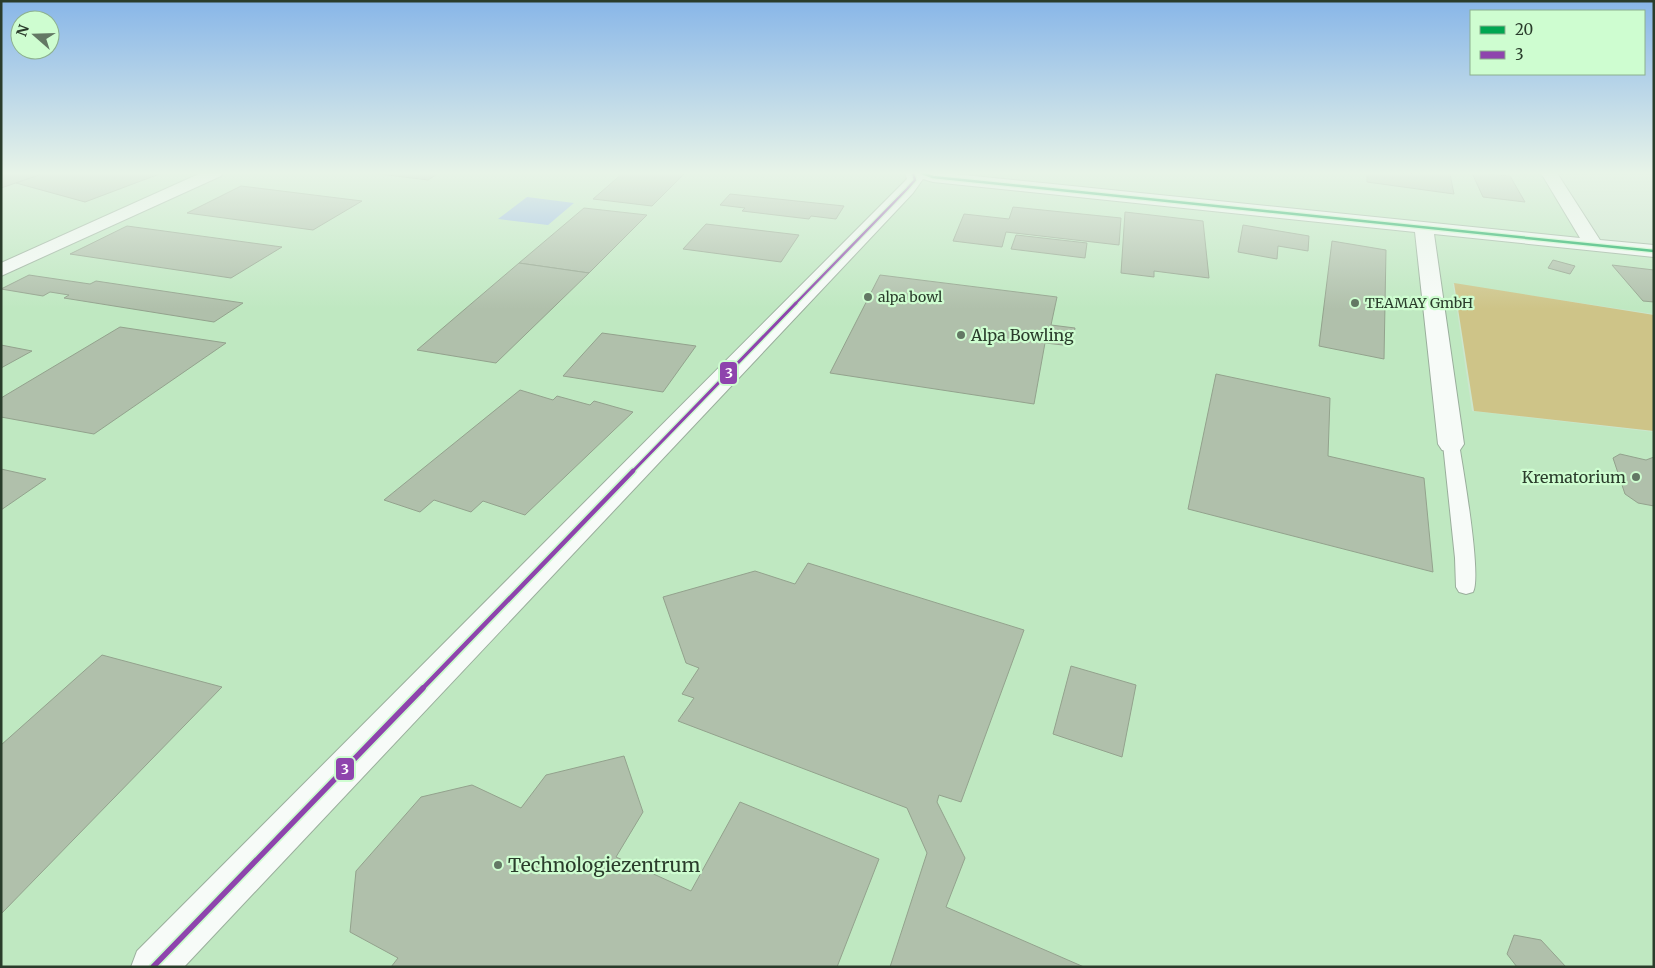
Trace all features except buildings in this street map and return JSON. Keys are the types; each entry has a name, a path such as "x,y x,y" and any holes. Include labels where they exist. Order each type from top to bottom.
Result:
{"street":[{"path":"1,270 115,218"},
{"path":"153,967 879,218"},
{"path":"1337,218 1654,251"},
{"path":"1577,218 1593,244"},
{"path":"1424,227 1452,444"}],"lane":[{"path":"1452,444 1465,558 1466,587"}],"shaded area":[{"path":"1,218 1570,218 1584,241 1654,253 1654,314 1453,284 1472,411 1654,432 1654,967 1,967"},
{"path":"1454,283 1654,315 1654,431 1474,411"}],"water":[{"path":"499,218 556,218 548,225"}],"transit line":[{"name":"3","path":"153,967 879,218"},
{"name":"20","path":"1334,218 1654,251"}],"place":[{"name":"alpa bowl","path":"868,297"},
{"name":"TEAMAY GmbH","path":"1355,303"},
{"name":"Alpa Bowling","path":"961,335"},
{"name":"Krematorium","path":"1636,477"},
{"name":"Technologiezentrum","path":"498,865"}]}
